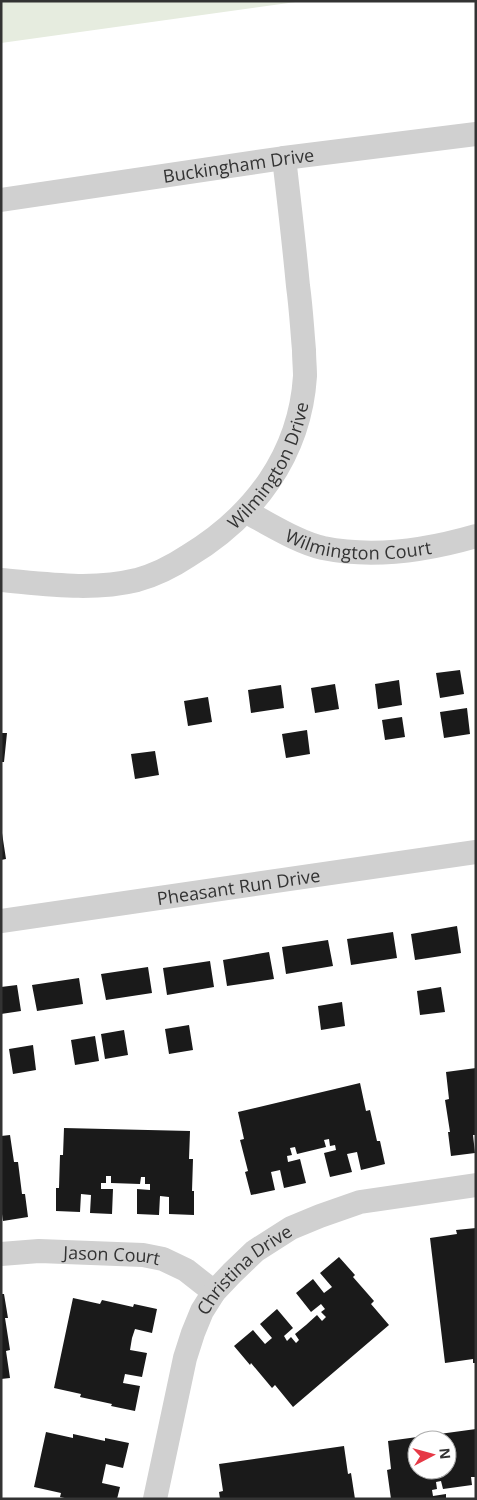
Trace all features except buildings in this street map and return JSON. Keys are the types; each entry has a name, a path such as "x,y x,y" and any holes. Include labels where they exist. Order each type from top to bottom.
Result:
{"street":[{"name":"Buckingham Drive","path":"1,200 284,158 476,134"},
{"name":"Wilmington Drive","path":"1,580 78,587 138,580 171,567 204,547 246,512 268,484 282,462 295,432 305,375 302,314 284,158"},
{"name":"Wilmington Court","path":"246,512 291,536 322,548 359,552 403,550 460,541 476,536"},
{"name":"Pheasant Run Drive","path":"1,921 476,852"},
{"name":"Christina Drive","path":"155,1499 185,1358 202,1311 214,1292 255,1251 291,1228 360,1202 476,1186"},
{"name":"Jason Court","path":"1,1254 39,1251 143,1255 163,1259 186,1270 214,1292"}],"shaded area":[{"path":"1,1 303,1 1,43"}]}
